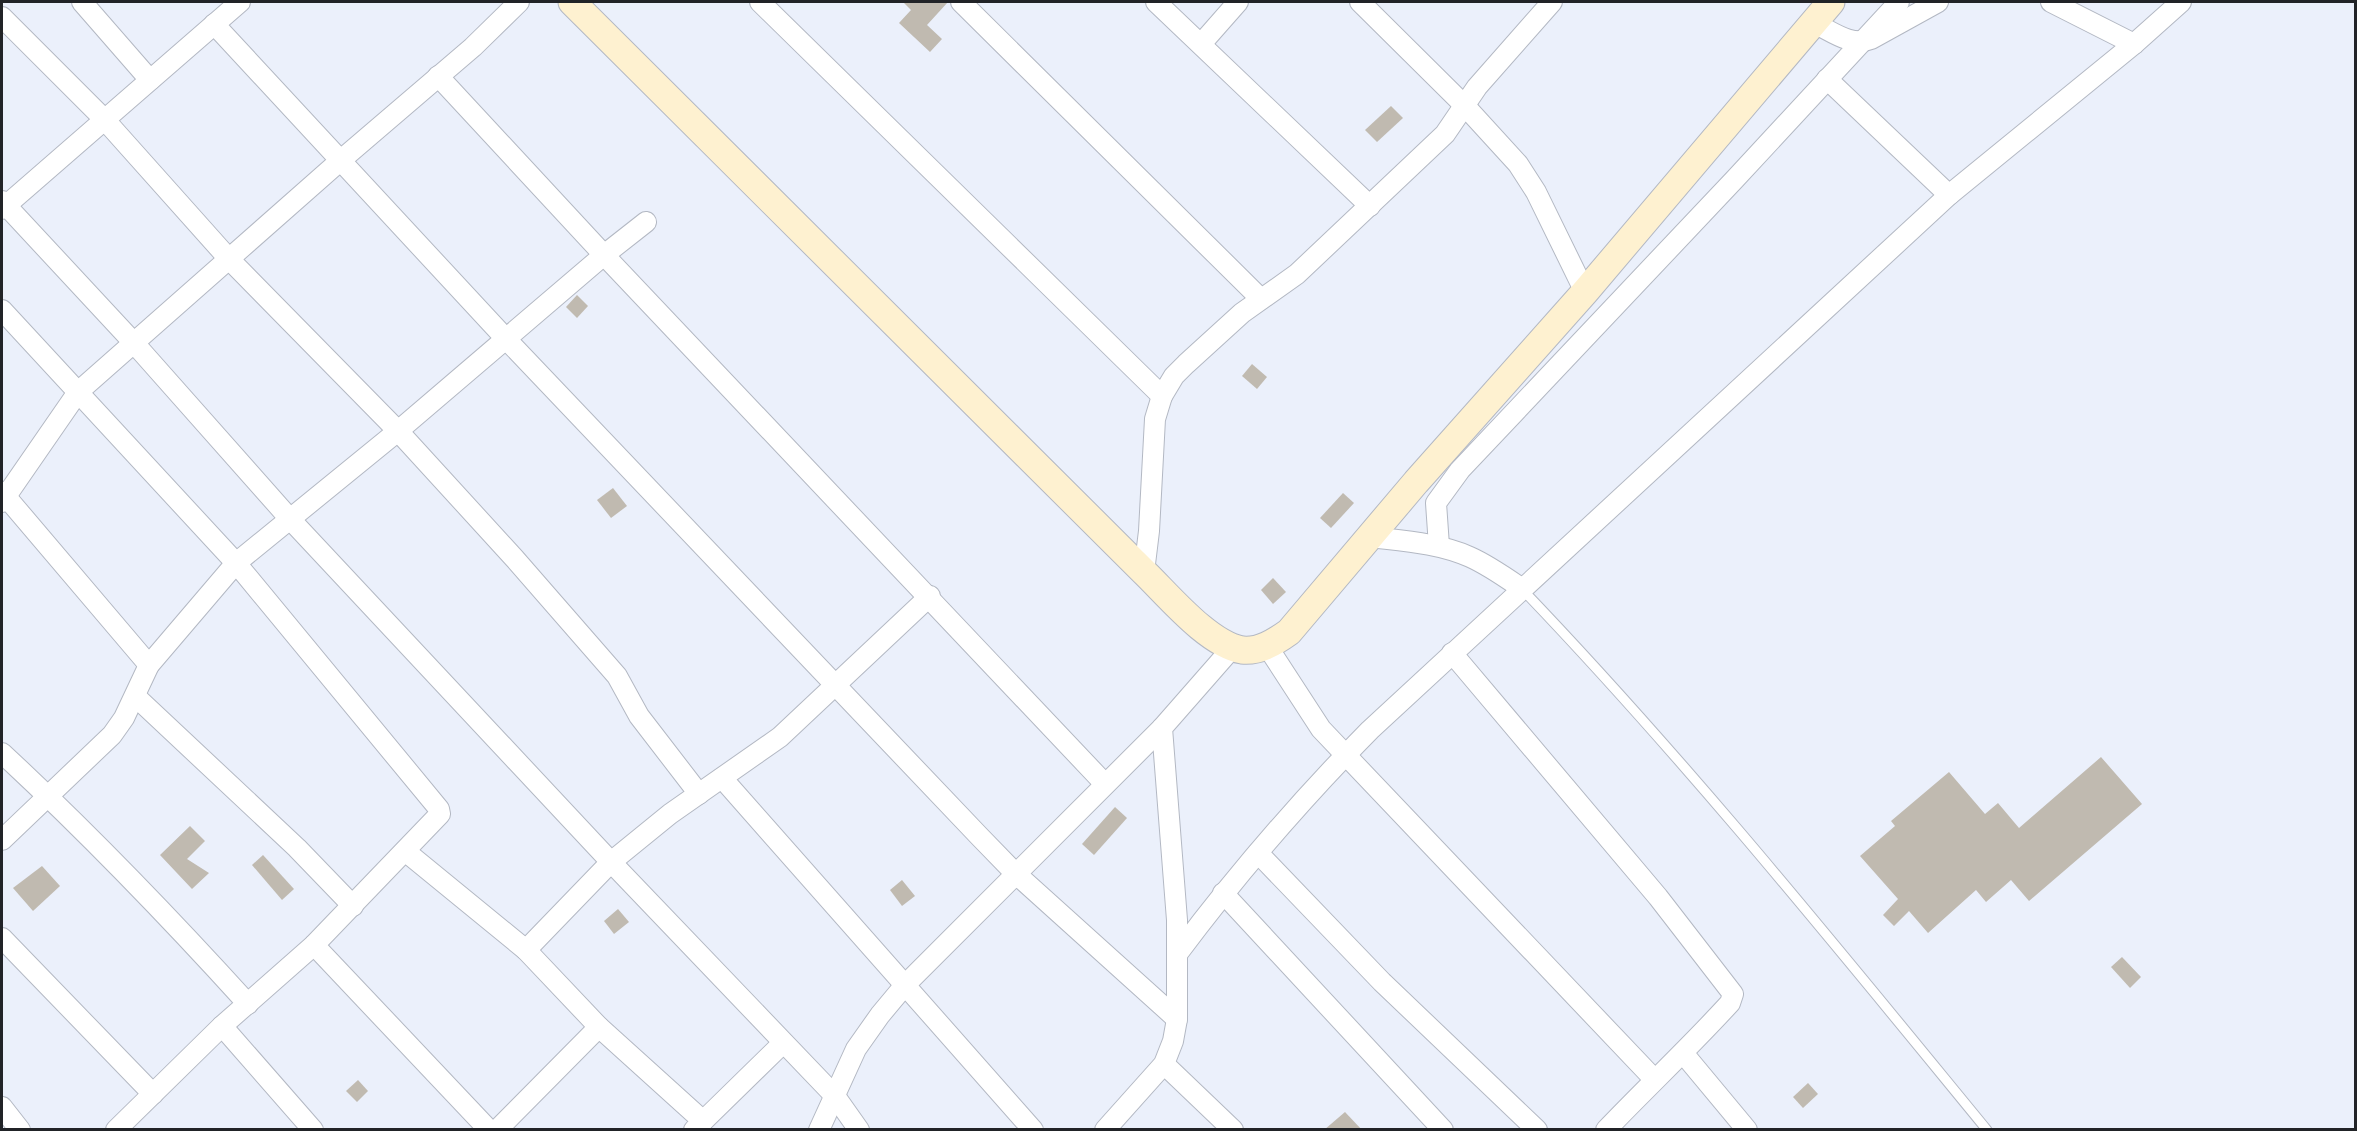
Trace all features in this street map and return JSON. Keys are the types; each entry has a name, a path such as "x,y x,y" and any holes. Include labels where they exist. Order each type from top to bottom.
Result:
{"main road":[{"path":"572,2 1144,572 1211,635 1233,647 1244,650 1267,646 1289,633 1585,292 1831,2"}],"street":[{"path":"82,2 150,80"},
{"path":"240,2 3,205 134,343 290,519 611,862 836,1096 859,1130"},
{"path":"149,665 3,497 78,392 473,47 519,2"},
{"path":"760,2 1162,396"},
{"path":"961,2 1261,299"},
{"path":"1156,2 1370,206"},
{"path":"1201,44 1238,2"},
{"path":"1360,2 1465,106 1527,177 1585,292"},
{"path":"1144,572 1155,419 1162,396 1174,376 1229,323 1297,274 1445,134 1477,87 1550,2"},
{"path":"1439,546 1436,503 1455,476 1899,2"},
{"path":"1815,23 1852,42 1861,42 1938,2"},
{"path":"2051,2 2134,44"},
{"path":"1178,953 1223,893 1345,755 1452,653 1521,588 1687,440 1949,195 2134,44 2181,2"},
{"path":"2,17 104,119 229,259 398,431 617,676 639,716 699,794"},
{"path":"214,24 507,339 1015,873 1177,1019"},
{"path":"438,76 604,255 1105,783"},
{"path":"1827,79 1949,195"},
{"path":"2,840 112,735 124,718 149,665 236,563 398,431 604,255 646,222"},
{"path":"2,310 236,563 439,809 439,817 314,945 222,1026 116,1130"},
{"path":"1370,537 1439,546 1469,556 1521,588"},
{"path":"526,950 611,862 670,814 780,737 930,596"},
{"path":"1267,646 1321,729 1654,1079"},
{"path":"819,1130 865,1035 905,985 1162,728 1233,647"},
{"path":"1452,653 1658,897 1733,994 1730,1003 1606,1130"},
{"path":"135,696 297,848 353,906"},
{"path":"1105,1130 1164,1064 1173,1041 1177,1019 1178,953 1174,872 1162,728"},
{"path":"2,753 164,912 248,1004"},
{"path":"722,778 1033,1130"},
{"path":"405,851 526,950 599,1027 699,1125 783,1043"},
{"path":"1258,853 1382,982 1537,1130"},
{"path":"1223,893 1443,1130"},
{"path":"2,938 153,1094"},
{"path":"314,945 489,1130"},
{"path":"222,1026 313,1130"},
{"path":"497,1130 599,1027"},
{"path":"1683,1053 1747,1130"},
{"path":"1164,1064 1233,1130"},
{"path":"2,1107 20,1130"}],"lane":[{"path":"1521,588 1712,799 1987,1130"}],"building":[{"path":"903,2 948,2 927,25 942,39 930,52 899,23 911,10"},
{"path":"1391,106 1403,118 1377,142 1365,130"},
{"path":"577,295 588,306 577,318 566,307"},
{"path":"1252,364 1267,377 1257,389 1242,376"},
{"path":"613,488 627,506 611,518 597,500"},
{"path":"1343,493 1354,503 1331,528 1320,518"},
{"path":"1273,578 1286,592 1273,604 1261,590"},
{"path":"2101,757 2142,804 2029,901 2011,880 1986,902 1976,890 1928,933 1909,911 1894,926 1883,915 1898,899 1860,856 1895,826 1891,821 1949,772 1985,814 1998,803 2019,828"},
{"path":"1115,807 1127,818 1094,855 1082,844"},
{"path":"190,826 205,841 187,859 209,873 192,889 160,855"},
{"path":"263,855 294,889 282,900 252,865"},
{"path":"42,866 60,886 33,911 13,888"},
{"path":"902,880 915,896 902,906 890,890"},
{"path":"618,909 629,922 614,934 604,921"},
{"path":"2122,957 2141,977 2130,988 2111,967"},
{"path":"358,1080 368,1091 357,1102 346,1091"},
{"path":"1808,1083 1818,1094 1803,1108 1793,1097"},
{"path":"1345,1112 1362,1130 1324,1130"}]}
